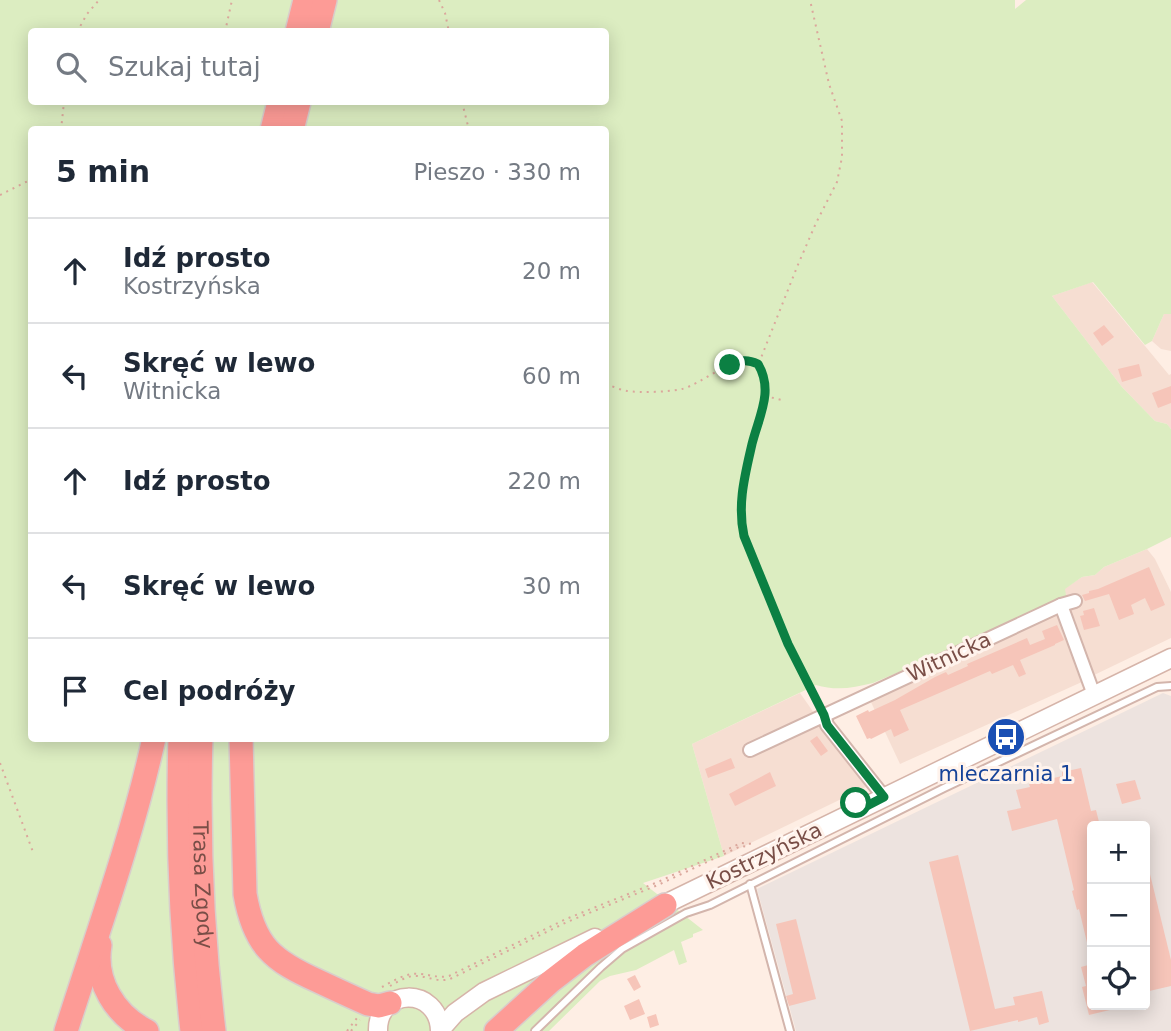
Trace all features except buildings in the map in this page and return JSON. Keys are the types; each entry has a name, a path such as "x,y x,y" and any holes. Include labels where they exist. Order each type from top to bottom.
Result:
{"highway":[{"path":"298,28 305,0"},
{"path":"318,28 325,0"},
{"path":"280,105 286,126"},
{"path":"288,126 298,105"},
{"path":"66,1031 108,901 153,742"},
{"name":"Trasa Zgody","path":"180,742 180,864 197,972 214,1031"},
{"name":"Trasa Zgody","path":"192,1031 201,865 201,742"},
{"path":"241,742 245,894 254,929 268,951 292,969 375,1003"},
{"path":"108,901 98,955 102,981 120,1012 134,1025 147,1031"},
{"path":"496,1031 550,982 585,956 665,905"}],"main road":[{"name":"Kostrzyńska","path":"440,1030 455,1013 484,992 1171,658"},
{"path":"429,1004 484,992"},
{"path":"377,1030 381,1014 375,1003 405,997 429,1004 439,1019 440,1030"}],"street":[{"name":"Witnicka","path":"750,750 1061,605 1075,601"},
{"path":"1061,605 1094,695"},
{"path":"824,715 827,725 884,797"}],"lane":[{"path":"535,1031 622,949 687,913 710,905 944,788 1157,687 1171,686"},
{"path":"750,884 790,1031"}],"path":[{"path":"79,28 99,0"},
{"path":"226,28 232,0"},
{"path":"439,0 448,28"},
{"path":"758,364 816,223 837,183 842,157 842,121 830,84 810,0"},
{"path":"61,126 64,105"},
{"path":"464,105 468,126"},
{"path":"0,195 28,181"},
{"path":"609,385 627,391 683,389 740,361 758,364 765,378 763,406 744,479 740,520 788,644 824,715"},
{"path":"764,396 782,400"},
{"path":"0,763 33,852"},
{"path":"375,1003 368,997 405,975 417,973 436,977 449,976 566,919 658,882 741,843 762,845"},
{"path":"375,1003 372,998 406,978 418,976 444,981 450,979 567,922 658,885 741,846 752,847"},
{"path":"349,1031 375,1003"}],"shaded area":[{"path":"1092,282 1169,375 1171,374 1171,429 1167,424 1155,421 1122,387 1052,296"},
{"path":"1164,314 1171,314 1171,351 1161,349 1152,341"},
{"path":"1147,549 1155,559 1171,592 1171,638 1090,677 1064,589 1082,577 1095,575 1104,567"},
{"path":"1060,613 1084,681 900,764 870,700"},
{"path":"800,693 866,787 724,856 692,744"},
{"path":"1163,693 1171,696 1171,1031 796,1031 757,889"}],"green space":[{"path":"0,0 1015,0 1015,9 1026,0 1171,0 1171,314 1164,314 1152,341 1145,345 1093,282 1052,296 1122,387 1155,421 1167,424 1171,429 1171,537 1104,567 1095,575 1082,577 1065,589 1067,601 873,683 844,688 816,685 692,744 724,856 643,883 703,930 681,942 687,962 679,965 674,950 636,970 600,981 549,1031 0,1031"}],"place":[{"name":"mleczarnia 1","path":"1006,737"}],"route":[{"path":"730,365 751,361 758,364 765,378 763,406 740,504 744,536 788,644 827,725 884,797 859,810 856,803"}]}
